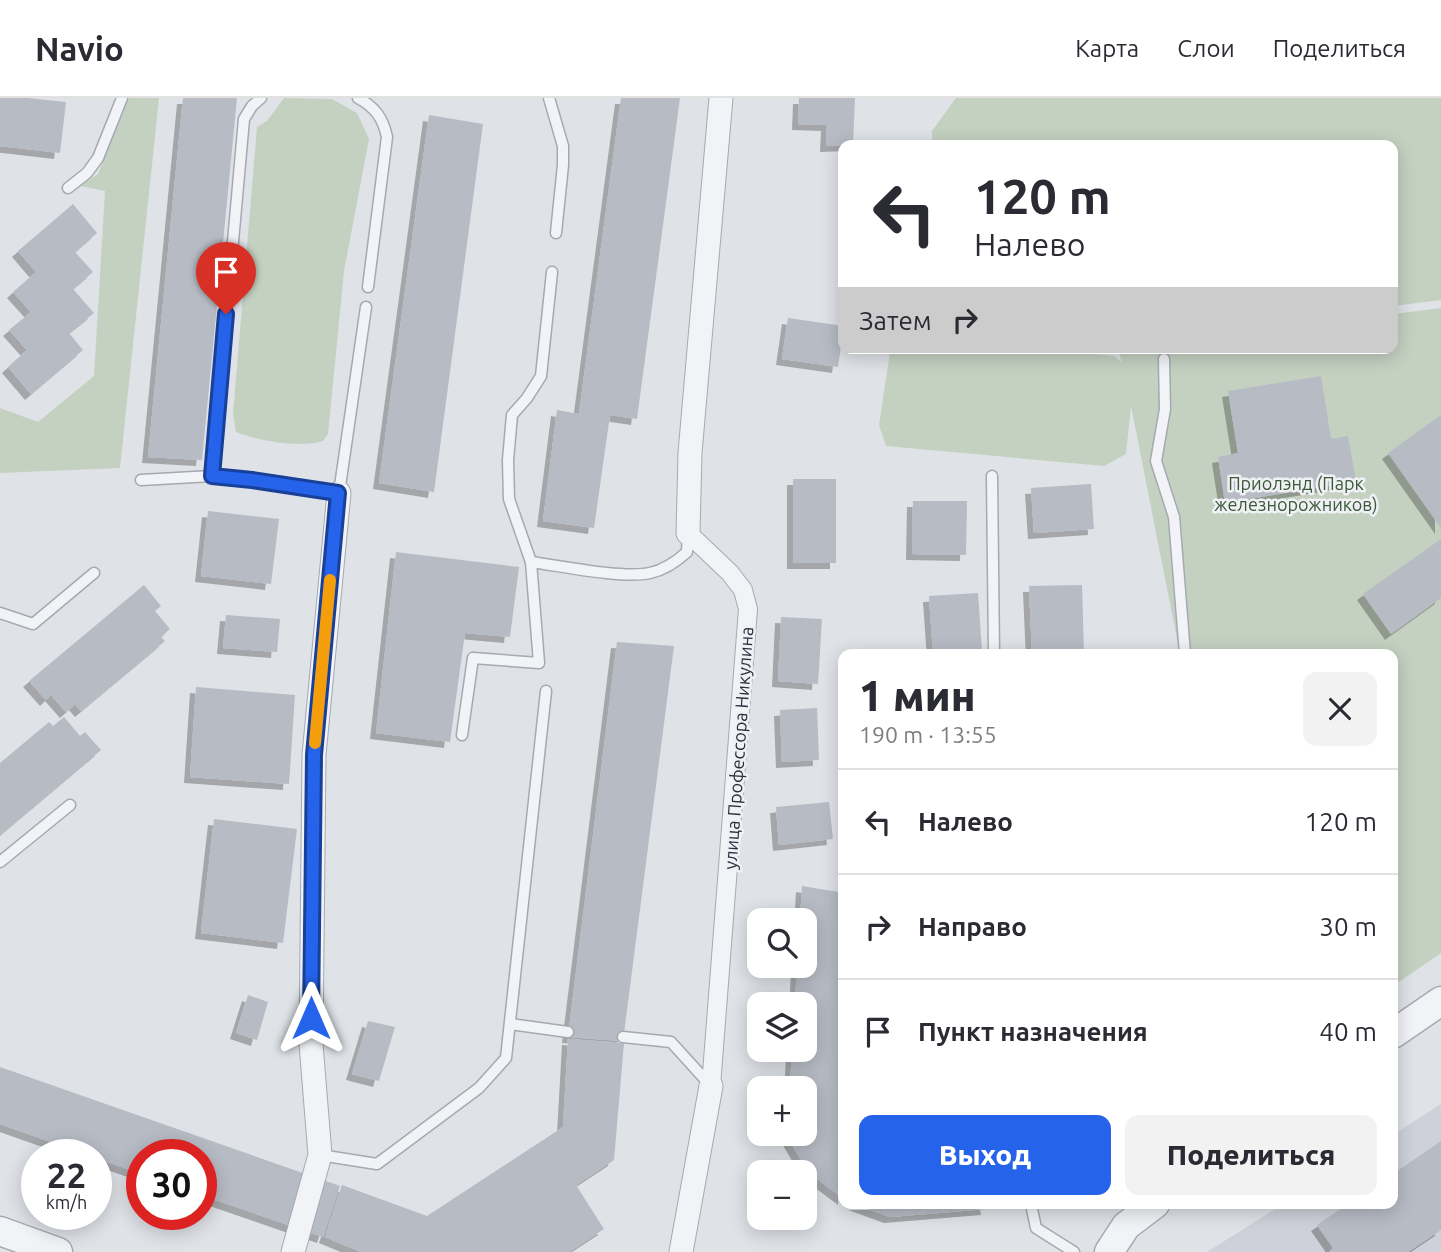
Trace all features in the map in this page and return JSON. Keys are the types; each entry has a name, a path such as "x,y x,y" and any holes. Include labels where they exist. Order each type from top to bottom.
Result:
{"street":[{"path":"688,533 690,453 721,98"},
{"path":"293,1252 320,1155 311,1044 314,755 338,493"},
{"name":"улица Профессора Никулина","path":"688,533 737,582 743,590 748,609 711,1086"},
{"path":"1398,1031 1441,1001"},
{"path":"681,1252 711,1086"},
{"path":"1110,1252 1126,1226 1148,1209"},
{"path":"0,1231 58,1252"}],"lane":[{"path":"68,188 87,173 97,158 122,98"},
{"path":"231,264 244,119 261,98"},
{"path":"358,98 371,105 383,120 387,136 368,287"},
{"path":"549,98 563,146 556,233"},
{"path":"462,735 473,658 539,663 531,562 509,499 508,460 512,415 541,376 552,272"},
{"path":"212,476 228,287"},
{"path":"141,480 212,476 338,493 366,307"},
{"path":"1164,359 1165,409 1156,461 1174,517 1185,649"},
{"path":"992,476 993,649"},
{"path":"531,562 627,574 649,573 672,565 687,552 688,533"},
{"path":"0,613 33,625 94,573"},
{"path":"320,1155 377,1164 479,1087 506,1058 546,691"},
{"path":"0,862 70,805"},
{"path":"510,1024 568,1032"},
{"path":"623,1037 671,1042 711,1086"},
{"path":"1032,1209 1036,1228 1074,1252"}],"shaded area":[{"path":"1441,1104 1441,1252 1207,1252 1275,1209 1398,1209 1398,1132"}],"green space":[{"path":"129,98 159,98 120,468 0,473 0,408 38,422 94,376 105,191 80,186 98,174"},
{"path":"284,98 332,99 357,113 369,139 344,271 328,434 323,441 303,444 268,441 236,432 233,414 257,127 267,121"},
{"path":"956,98 1441,98 1441,300 1398,305 1398,140 932,140 932,131"},
{"name":"Приолэнд (Парк железнорожников)","path":"1441,308 1441,953 1398,983 1398,649 1179,649 1131,406 1126,454 1104,466 886,446 879,425 890,354 1092,354 1114,356 1121,362 1120,354 1398,354 1398,313"}],"building":[{"path":"0,98 66,102 60,153 0,146"},
{"path":"183,98 237,98 202,460 148,457"},
{"path":"621,98 680,98 637,419 610,415 594,528 543,521 557,410 579,414"},
{"path":"799,98 855,98 853,140 838,140 838,146 826,146 827,125 798,124"},
{"path":"429,115 483,124 434,492 379,483"},
{"path":"73,204 97,233 75,252 93,272 73,289 94,313 69,333 83,350 31,394 8,367 27,350 9,330 31,312 13,292 36,272 18,251"},
{"path":"788,318 838,325 838,367 782,359"},
{"path":"1321,376 1331,439 1348,436 1356,481 1225,503 1218,457 1238,453 1228,391"},
{"path":"1441,415 1441,528 1388,453"},
{"path":"793,479 836,479 836,563 793,563"},
{"path":"1091,484 1094,529 1034,533 1031,488"},
{"path":"913,501 967,501 966,555 912,554"},
{"path":"208,511 279,519 271,584 201,576"},
{"path":"1441,539 1441,598 1391,634 1363,594"},
{"path":"396,552 519,567 510,637 465,633 450,742 376,733"},
{"path":"144,585 161,606 155,611 170,629 161,637 165,641 81,711 75,704 66,712 51,695 46,700 29,681"},
{"path":"1082,585 1084,649 1032,649 1029,586"},
{"path":"978,593 982,649 933,649 929,596"},
{"path":"226,615 280,619 277,652 223,648"},
{"path":"781,617 822,619 818,684 778,681"},
{"path":"617,642 674,646 623,1041 568,1037"},
{"path":"196,687 295,695 289,784 190,777"},
{"path":"817,708 819,760 782,762 780,710"},
{"path":"64,717 80,736 85,732 101,750 0,835 0,763 49,722 53,726"},
{"path":"829,802 833,839 779,845 776,807"},
{"path":"214,819 297,829 283,943 201,933"},
{"path":"802,886 838,892 838,1194 817,1179 817,1160 801,1160 793,1146 817,1146 817,1076 791,1076 791,1062 817,1062 817,992 796,992 796,978 817,978 817,908 801,908"},
{"path":"248,995 268,1002 257,1040 236,1033"},
{"path":"368,1021 395,1027 379,1081 352,1074"},
{"path":"568,1039 624,1043 614,1160 576,1185 604,1229 569,1252 361,1252 325,1237 342,1185 427,1216 563,1127"},
{"path":"0,1067 206,1139 126,1139 126,1168 112,1164 112,1139 43,1139 0,1124"},
{"path":"1441,1141 1441,1230 1408,1252 1329,1252 1333,1248 1317,1225 1341,1209 1398,1209 1398,1171"},
{"path":"217,1143 340,1186 323,1237 217,1201"},
{"path":"868,1209 987,1209 890,1217"}],"slow traffic":[{"path":"315,743 330,580"}],"route":[{"path":"226,314 212,476 338,493 314,755 311,1018"}]}
